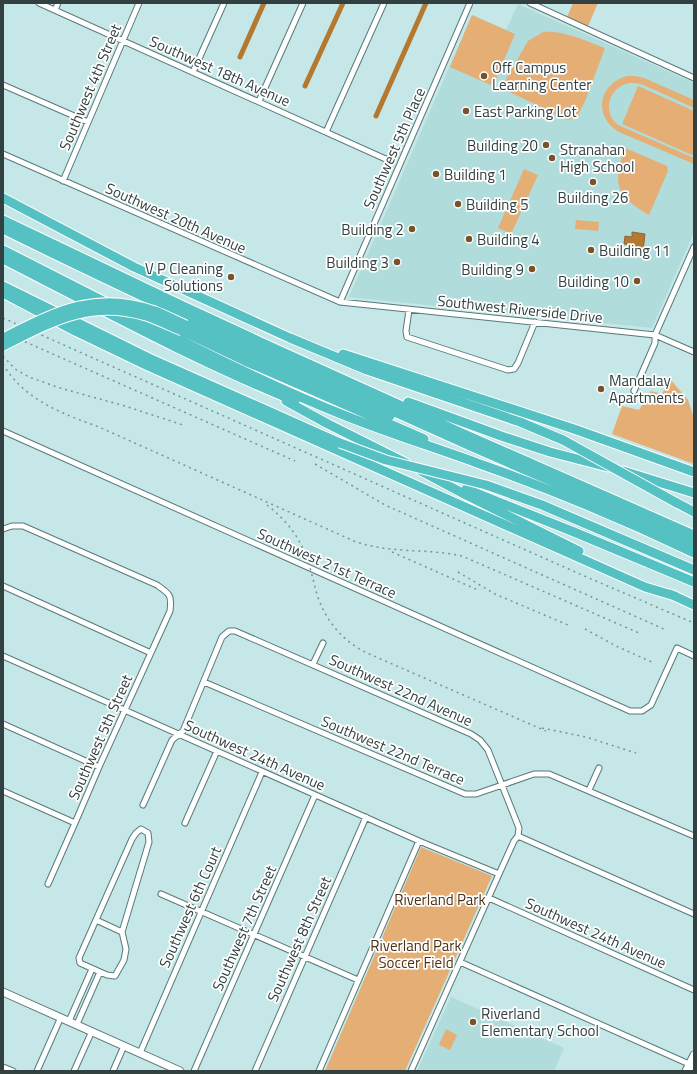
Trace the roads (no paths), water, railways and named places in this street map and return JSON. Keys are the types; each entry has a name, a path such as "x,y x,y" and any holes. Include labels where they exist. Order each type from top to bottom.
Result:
{"highway":[{"path":"3,198 145,272 290,338 360,367 520,422 563,440 694,512"},
{"path":"3,220 186,308 462,433 694,535"},
{"path":"3,229 211,328 694,544"},
{"path":"3,250 173,337 288,392 380,429 518,478 602,511 694,552"},
{"path":"3,259 158,339 264,389 360,428 549,496 694,559"},
{"path":"3,286 129,348 340,443 386,460 486,485 542,505 694,570"},
{"path":"3,293 148,366 639,584 675,596"},
{"path":"3,338 64,309 84,304 122,303 142,307 160,313 184,328 379,420 499,468 518,478"},
{"path":"3,346 58,320 84,312 97,310 117,310 139,314 184,328 337,394 411,424 472,446"},
{"path":"265,326 336,352 574,430 694,472"},
{"path":"356,384 550,452 635,474 694,487"},
{"path":"264,389 328,424 466,495 694,605"},
{"path":"635,474 694,493"},
{"path":"431,476 580,534 694,582"}],"street":[{"name":"Southwest 18th Avenue","path":"39,3 390,161"},
{"path":"55,10 58,3"},
{"name":"Southwest 4th Street","path":"63,181 139,3"},
{"path":"193,72 224,3"},
{"path":"259,101 303,3"},
{"path":"326,132 384,3"},
{"name":"Southwest 5th Place","path":"340,302 470,3"},
{"path":"530,3 694,78"},
{"path":"3,85 88,122"},
{"name":"Southwest 20th Avenue","path":"3,154 340,302"},
{"path":"634,391 655,343 655,335 693,250"},
{"name":"Southwest Riverside Drive","path":"340,302 655,335 694,352"},
{"path":"409,310 406,331 407,337 508,370 514,369 518,363 535,322"},
{"name":"Southwest 21st Terrace","path":"3,432 623,709 633,712 642,711 648,708 676,648 694,656"},
{"name":"Southwest 5th Street","path":"3,528 23,526 157,585 168,592 172,599 170,611 98,767 76,823 48,884"},
{"path":"3,586 151,653"},
{"name":"Southwest 22nd Avenue","path":"204,682 222,637 229,631 235,631 471,734 480,740 488,750 503,786"},
{"path":"313,664 323,643"},
{"name":"Southwest 24th Avenue","path":"3,656 262,772 419,841 499,874"},
{"path":"143,805 172,740 183,731 204,682"},
{"name":"Southwest 22nd Terrace","path":"204,682 465,794 476,794 503,786"},
{"path":"3,724 98,767"},
{"path":"185,823 217,751"},
{"path":"589,790 599,768"},
{"name":"Southwest 6th Court","path":"140,1053 262,772"},
{"path":"411,1071 514,841 518,836 519,828 503,786 534,774 549,774 694,836"},
{"path":"3,791 76,823"},
{"name":"Southwest 7th Street","path":"194,1071 315,795"},
{"name":"Southwest 8th Street","path":"255,1071 366,817"},
{"path":"141,829 146,831 148,833 149,842 122,932 126,949 124,960 115,976 100,972 80,963 79,958 96,920 133,836 141,829"},
{"path":"518,836 694,914"},
{"path":"319,1071 419,841"},
{"path":"161,894 358,980"},
{"name":"Southwest 24th Avenue","path":"489,898 694,990"},
{"path":"96,920 122,932"},
{"path":"460,962 694,1071"},
{"path":"69,1021 92,969"},
{"path":"77,1024 100,972"},
{"path":"3,992 180,1071"},
{"path":"37,1071 61,1017"},
{"path":"74,1071 92,1031"},
{"path":"113,1071 124,1046"},
{"path":"690,1068 694,1055"},
{"path":"3,1067 13,1071"}],"waterway":[{"path":"240,57 264,3"},
{"path":"305,86 343,3"},
{"path":"376,116 426,3"}],"railway":[{"path":"3,318 582,575 694,623"},
{"path":"3,332 295,461"},
{"path":"3,356 15,369 29,377 60,388 125,406 183,425"},
{"path":"3,364 12,377 22,387 33,396 58,411 99,427 354,541 381,548 435,552 462,556 639,633"},
{"path":"315,464 385,505 666,630"},
{"path":"267,505 286,522 296,536 304,551 319,601 335,628 349,642 367,653 546,731"},
{"path":"392,552 478,590"},
{"path":"458,572 495,594 568,625"},
{"path":"585,629 616,646 654,663"},
{"path":"542,728 586,737 636,753"}],"place":[{"name":"Off Campus Learning Center","path":"484,76"},
{"name":"East Parking Lot","path":"466,111"},
{"name":"Building 20","path":"546,145"},
{"name":"Stranahan High School","path":"552,158"},
{"name":"Building 1","path":"436,174"},
{"name":"Building 26","path":"593,182"},
{"name":"Building 5","path":"458,204"},
{"name":"Building 2","path":"412,229"},
{"name":"Building 4","path":"469,239"},
{"name":"Building 11","path":"591,250"},
{"name":"Building 3","path":"397,262"},
{"name":"Building 9","path":"532,269"},
{"name":"V P Cleaning Solutions","path":"231,277"},
{"name":"Building 10","path":"637,281"},
{"name":"Mandalay Apartments","path":"601,389"},
{"name":"Riverland Elementary School","path":"473,1022"}],"park label":[{"name":"Riverland Park","path":"440,899"},
{"name":"Riverland Park Soccer Field","path":"416,954"}]}
